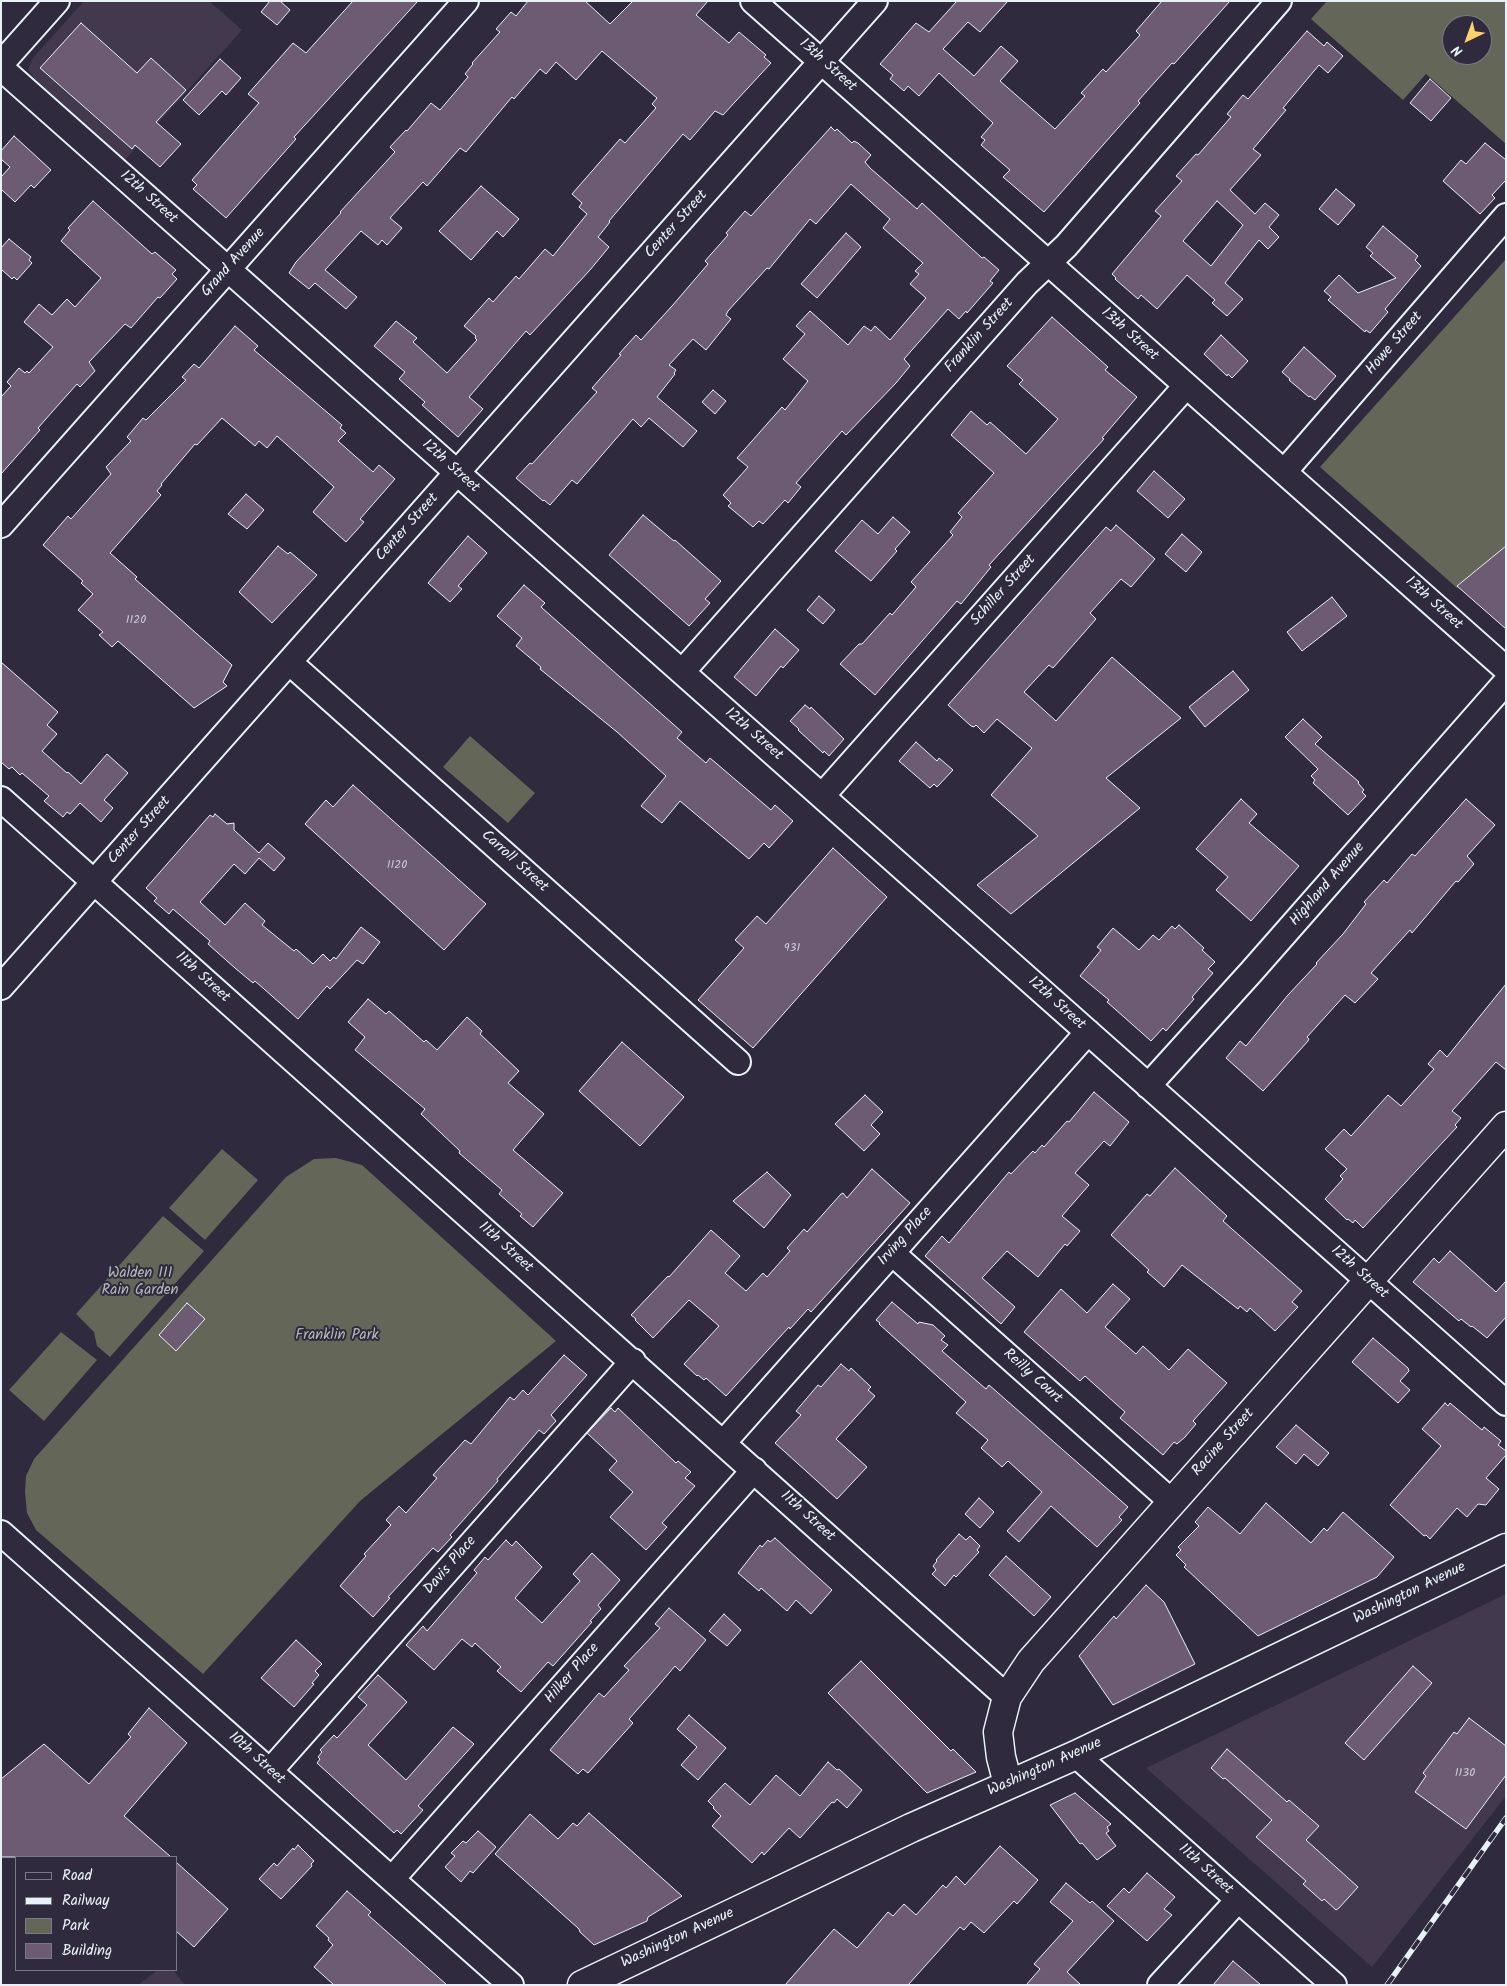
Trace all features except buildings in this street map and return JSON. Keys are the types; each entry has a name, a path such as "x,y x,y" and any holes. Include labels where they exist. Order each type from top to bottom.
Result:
{"main road":[{"name":"Racine Street","path":"1008,1784 1001,1757 998,1732 1007,1697 1031,1661 1506,1126"},
{"name":"Washington Avenue","path":"582,1985 902,1832 1076,1755 1506,1548"}],"street":[{"path":"1,64 57,1"},
{"name":"Grand Avenue","path":"1,525 466,1"},
{"name":"13th Street","path":"754,1 1506,669"},
{"name":"Center Street","path":"1,987 875,1"},
{"name":"Franklin Street","path":"682,672 1014,298 1066,246 1280,1"},
{"name":"12th Street","path":"1,68 1368,1282 1506,1402"},
{"name":"Howe Street","path":"1284,472 1506,216"},
{"name":"Schiller Street","path":"822,796 1186,386"},
{"name":"Carroll Street","path":"289,662 738,1062"},
{"name":"Highland Avenue","path":"1148,1086 1252,971 1506,682"},
{"name":"11th Street","path":"1,799 724,1442 1007,1697"},
{"name":"Irving Place","path":"724,1442 1088,1032"},
{"name":"Reilly Court","path":"892,1253 1172,1502"},
{"name":"Davis Place","path":"270,1772 633,1362"},
{"name":"Hilker Place","path":"392,1879 754,1470"},
{"name":"10th Street","path":"1,1532 511,1985"},
{"name":"11th Street","path":"1076,1755 1334,1985"},
{"path":"1160,1985 1238,1900"}],"shaded area":[{"path":"84,1 209,1 242,30 125,160 35,79 28,69 33,58"},
{"path":"1506,1594 1506,1796 1372,1967 1146,1768"},
{"path":"157,1971 174,1971 185,1985 138,1985"}],"green space":[{"path":"1327,1 1506,1 1506,144 1426,74 1403,100 1311,19"},
{"path":"1506,259 1506,548 1457,588 1320,467"},
{"path":"470,736 535,793 508,823 443,767"},
{"path":"222,1149 258,1180 205,1240 169,1208"},
{"name":"Franklin Park","path":"336,1158 362,1165 556,1341 360,1501 203,1674 36,1530 27,1513 26,1476 34,1459 286,1177 314,1159"},
{"name":"Walden III Rain Garden","path":"163,1216 204,1251 110,1357 97,1346 94,1332 76,1314"},
{"path":"61,1332 97,1360 44,1421 9,1390"}],"railway":[{"path":"1387,1985 1506,1818"}]}
